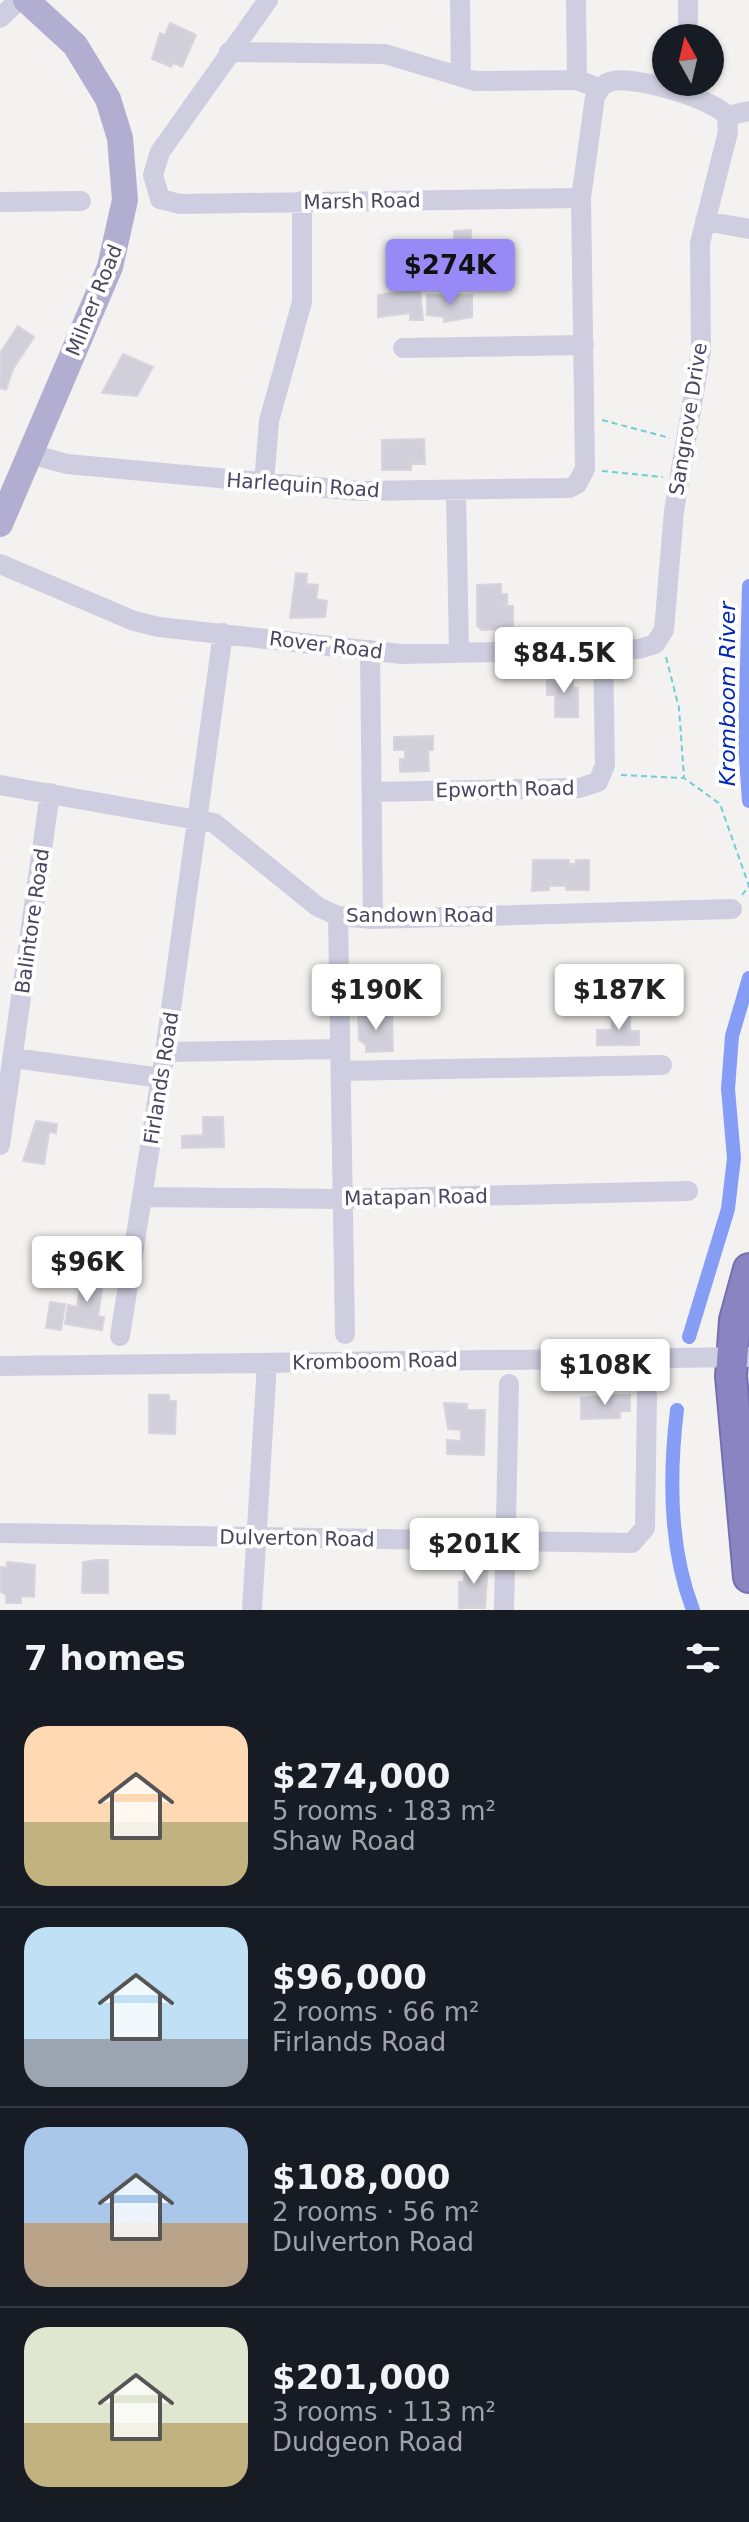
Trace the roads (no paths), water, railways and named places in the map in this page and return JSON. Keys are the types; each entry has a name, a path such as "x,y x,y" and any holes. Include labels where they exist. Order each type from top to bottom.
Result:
{"highway":[{"path":"749,1269 735,1320 730,1357 749,1577"}],"main road":[{"name":"Milner Road","path":"0,524 110,267 120,232 125,186 118,129 100,84 75,45 26,0"}],"street":[{"path":"0,18 19,0"},
{"path":"229,52 268,0"},
{"path":"460,0 461,77"},
{"path":"576,0 577,80"},
{"path":"688,0 688,24"},
{"path":"229,52 385,54 486,82 577,80 599,88"},
{"name":"Marsh Road","path":"229,52 167,138 155,164 154,185 160,199 168,203 581,198"},
{"path":"403,348 584,345 581,198 592,106 599,88 615,80 652,84"},
{"path":"700,96 727,116 749,111"},
{"name":"Sangrove Drive","path":"661,638 666,620 680,479 700,363 699,257 728,132 727,116"},
{"path":"0,202 81,201"},
{"path":"264,483 269,421 302,302 302,201"},
{"path":"705,221 749,229"},
{"name":"Harlequin Road","path":"30,454 67,464 359,491 556,490 581,476 584,345"},
{"path":"456,492 459,652"},
{"name":"Rover Road","path":"0,564 146,625 401,654 639,649 661,638"},
{"name":"Firlands Road","path":"120,1336 165,1052 223,633"},
{"path":"370,650 373,919"},
{"name":"Epworth Road","path":"372,792 579,788 598,782 604,775 603,650"},
{"name":"Sandown Road","path":"0,785 198,818 221,826 296,893 338,916 373,919 732,909"},
{"name":"Balintore Road","path":"0,1145 50,793"},
{"path":"338,916 345,1334"},
{"path":"165,1052 340,1049"},
{"path":"13,1058 161,1078"},
{"path":"341,1071 662,1065"},
{"name":"Matapan Road","path":"143,1197 342,1199 688,1191"},
{"name":"Kromboom Road","path":"0,1366 730,1357"},
{"path":"252,1610 267,1363"},
{"path":"504,1610 509,1384"},
{"name":"Dulverton Road","path":"0,1533 628,1544 639,1538 645,1528 647,1395"}],"waterway":[{"name":"Kromboom River","path":"749,586 745,743 749,801"},
{"name":"Kromboom River","path":"689,1337 728,1209 734,1158 728,1089 732,1036 749,978"},
{"name":"Kromboom River","path":"677,1410 673,1512 679,1562 693,1610"}]}
